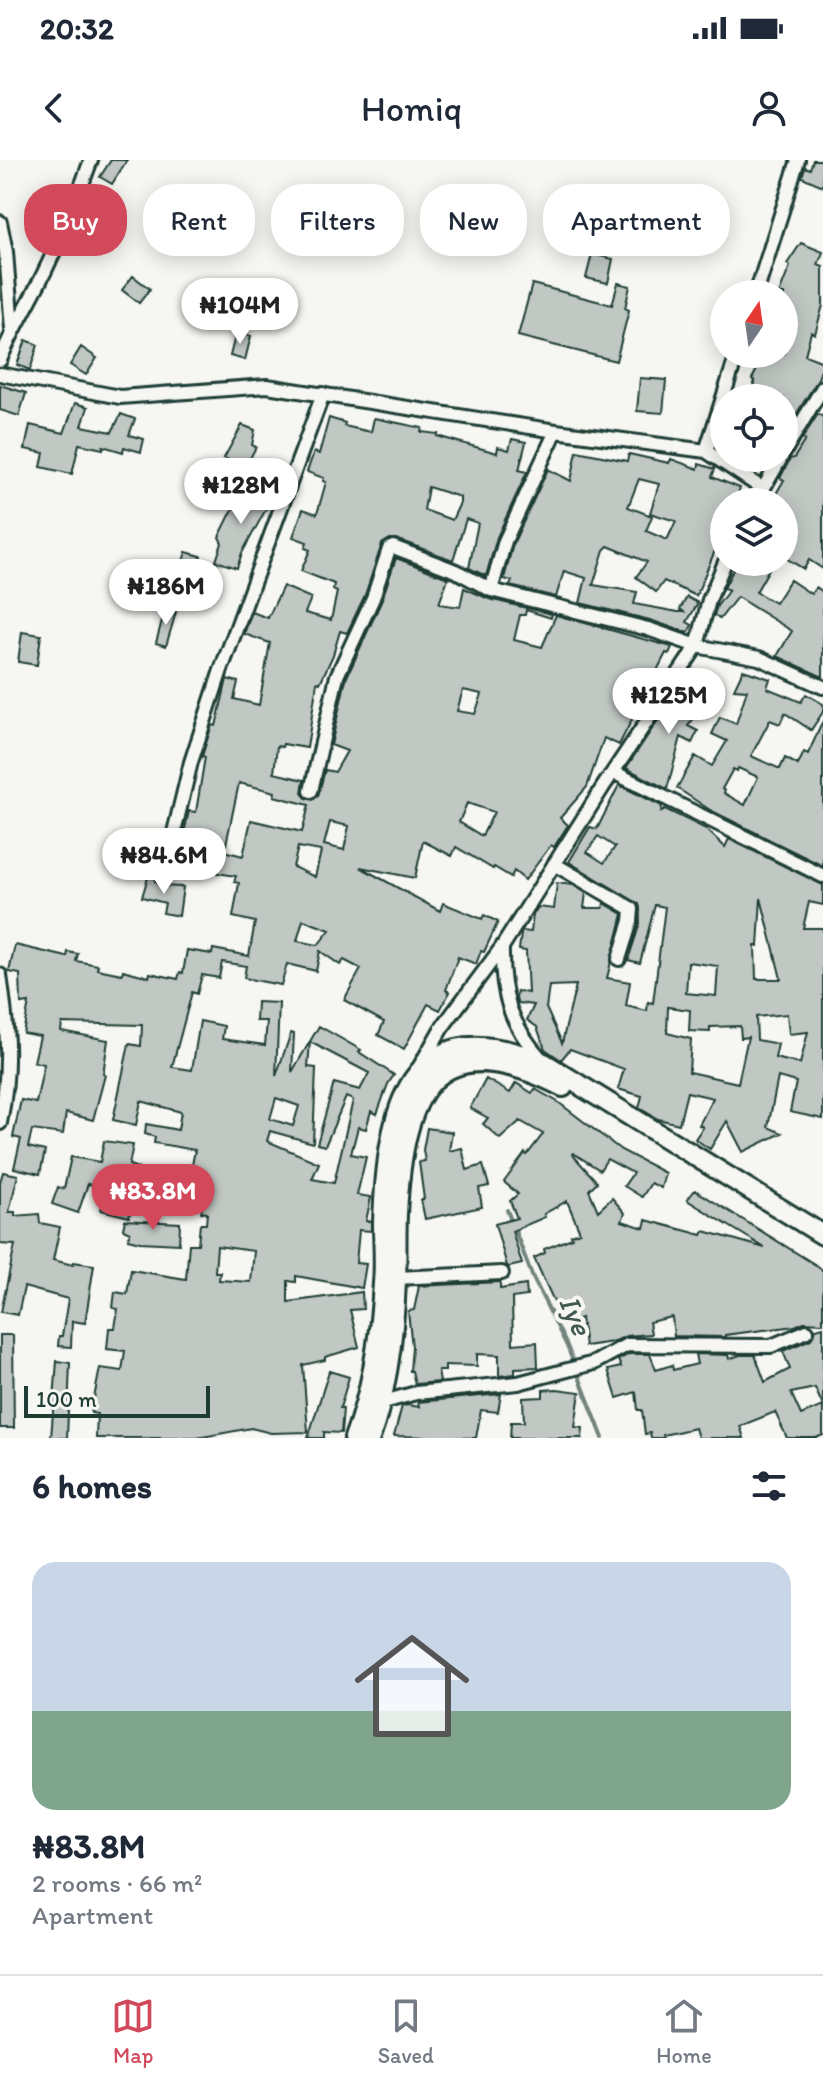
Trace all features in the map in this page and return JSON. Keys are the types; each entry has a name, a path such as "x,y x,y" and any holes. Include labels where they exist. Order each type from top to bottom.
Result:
{"highway":[{"path":"354,1438 369,1388 380,1334 384,1278 383,1222 389,1149 402,1100 415,1076 432,1059 450,1050 472,1045 494,1046 544,1063 823,1249"},
{"path":"370,1438 393,1334 399,1175 406,1134 425,1091 438,1075 454,1065 472,1060 495,1061 543,1077 823,1235"}],"street":[{"path":"0,360 12,329 43,273 79,195 91,160"},
{"path":"760,280 798,160"},
{"path":"0,222 6,252 12,329"},
{"path":"706,451 733,368"},
{"path":"0,374 120,397 267,386 706,451 762,488"},
{"path":"798,429 823,387"},
{"path":"163,878 191,762 221,670 323,394"},
{"path":"491,590 505,541 556,431"},
{"path":"311,791 337,676 373,598 389,549 398,547 491,590 610,619 697,646 759,658 823,687"},
{"path":"415,1076 441,1029 502,947 697,646 709,600 719,576"},
{"path":"613,772 823,876"},
{"path":"554,864 632,909 619,959"},
{"path":"502,947 503,982 512,1018 544,1063"},
{"path":"0,975 9,1041 8,1082 0,1123"},
{"path":"396,1278 502,1273"},
{"path":"380,1403 416,1393 518,1383 594,1363 627,1345 771,1346 807,1331"}],"building":[{"path":"111,160 127,160 112,184 100,177"},
{"path":"813,160 823,160 823,186 802,177 805,167 810,169"},
{"path":"801,243 823,252 818,265 823,267 823,305 805,355 823,362 823,365 798,411 798,384 754,384 752,379 758,368 798,368 798,280 784,280 790,266 787,264"},
{"path":"592,256 613,259 608,283 586,278"},
{"path":"133,276 150,289 139,303 122,290"},
{"path":"241,280 253,284 237,326 225,321"},
{"path":"618,283 630,286 625,308 629,310 616,361 518,336 532,284 612,305"},
{"path":"236,332 251,336 245,360 230,356"},
{"path":"26,340 38,345 30,370 17,365"},
{"path":"81,347 97,358 86,375 70,365"},
{"path":"640,378 666,380 663,413 637,411"},
{"path":"0,385 26,393 19,416 0,410"},
{"path":"75,403 88,407 82,426 112,432 121,414 135,419 129,435 144,439 141,452 124,447 123,452 79,444 72,474 41,467 44,453 25,449 30,425 64,433"},
{"path":"818,414 823,417 823,569 809,560 804,569 798,565 798,488 779,488 784,480 780,478 783,472 798,472 798,451 805,440 802,439"},
{"path":"329,418 345,423 344,426 371,432 374,418 422,428 421,432 438,434 497,453 498,447 509,450 512,439 526,442 519,470 527,472 497,537 486,576 469,568 478,523 466,519 453,560 396,539 382,544 365,595 347,633 340,631 333,655 320,683 317,682 307,748 277,746 274,773 304,780 302,793 306,798 313,800 318,796 325,770 335,772 347,751 331,745 346,679 381,602 396,558 448,578 439,604 460,607 464,588 489,599 552,614 551,618 526,610 525,615 520,615 514,640 542,647 556,615 672,647 669,654 666,653 619,745 604,738 587,787 560,818 568,825 554,847 551,845 525,880 514,871 511,877 493,869 456,847 452,856 423,841 415,878 360,867 440,911 443,903 498,922 476,964 458,957 446,990 450,992 440,1010 428,1004 404,1049 378,1035 384,1022 344,1000 361,969 344,960 340,965 320,951 316,971 287,964 281,985 244,978 246,966 222,962 219,978 202,975 197,994 192,992 172,1067 192,1070 200,1021 224,1026 222,1039 265,1045 267,1021 256,1021 257,1002 279,1003 276,1076 291,1033 294,1034 292,1072 319,1026 361,1050 359,1052 394,1075 377,1114 371,1111 366,1129 358,1127 351,1154 366,1157 357,1195 371,1197 366,1221 371,1221 371,1231 359,1230 356,1263 366,1264 362,1288 296,1276 296,1282 288,1281 288,1302 362,1292 363,1309 350,1310 359,1347 303,1365 308,1432 271,1433 251,1428 197,1438 96,1438 97,1414 91,1413 100,1368 122,1371 125,1351 107,1349 109,1328 115,1328 118,1309 113,1308 115,1292 127,1294 131,1270 186,1279 189,1244 198,1244 200,1224 206,1224 207,1213 201,1212 202,1208 181,1204 181,1209 133,1200 129,1217 101,1210 106,1188 88,1184 78,1213 52,1204 58,1187 64,1189 71,1157 100,1162 104,1141 133,1145 129,1165 138,1168 137,1176 188,1185 195,1150 154,1143 155,1137 145,1134 146,1124 178,1130 181,1112 141,1101 136,1125 113,1120 129,1044 141,1046 142,1025 62,1023 61,1031 108,1040 105,1075 93,1120 66,1113 63,1134 32,1130 28,1147 45,1151 40,1174 14,1168 21,1139 13,1137 21,1100 36,1103 44,1064 34,1062 40,1036 23,1033 29,1003 21,1004 20,974 9,972 15,945 67,957 68,952 78,954 76,961 98,965 97,969 122,974 123,970 149,977 150,973 178,979 180,972 183,973 187,950 212,954 213,949 249,956 255,922 233,917 239,883 234,882 236,876 217,873 220,850 243,856 251,820 302,832 309,805 239,783 225,849 182,842 189,811 196,812 205,757 202,756 212,725 216,726 227,679 238,682 234,699 259,705 270,643 244,634 252,612 268,618 283,586 311,598 305,613 331,620 337,592 333,590 334,584 301,571 310,550 305,548 307,542 293,537 303,509 317,514 326,482 324,478 307,472 314,452 319,454","holes":["428,487 460,497 452,520 424,510","463,690 482,694 475,714 457,711","467,803 494,812 482,836 459,822","330,822 349,826 344,850 324,845","298,847 321,851 315,877 293,867","303,920 330,930 318,945 297,941","310,1042 369,1073 360,1090 334,1083 317,1144 325,1146 346,1097 353,1100 334,1183 312,1179 319,1163 267,1141 270,1131 313,1143 316,1068 308,1067","276,1098 299,1106 293,1126 270,1119","217,1246 254,1251 251,1282 219,1280 220,1272 215,1272"]},
{"path":"242,425 255,430 252,445 256,447 245,468 224,458"},
{"path":"577,451 627,461 629,454 669,463 671,459 698,469 699,464 710,467 710,472 714,472 712,477 740,488 710,488 710,562 696,596 664,581 656,592 636,577 647,562 608,546 604,550 593,585 637,592 634,604 678,612 684,612 680,609 687,597 698,603 687,622 692,625 688,633 580,603 586,578 564,571 556,597 510,586 512,581 504,579 513,544 548,469 571,481","holes":["639,479 659,484 650,513 676,521 667,540 646,531 652,516 628,507"]},
{"path":"244,487 271,500 237,568 216,561 222,543 219,537"},
{"path":"186,552 201,556 191,582 178,578"},
{"path":"730,576 765,576 756,592 775,603 790,580 811,594 816,587 823,592 823,677 777,656 792,631 737,597 720,619 714,615 729,590 724,588"},
{"path":"165,609 176,612 166,646 156,643"},
{"path":"22,632 41,635 37,665 18,662"},
{"path":"743,670 770,679 767,688 801,702 806,694 823,704 823,712 811,730 785,713 780,724 770,720 751,756 780,769 785,758 798,765 804,752 808,754 823,721 823,866 710,810 677,788 695,756 712,766 727,741 712,734 720,717 736,724 747,690 734,689","holes":["738,768 758,777 745,805 722,789 733,769 737,771"]},
{"path":"690,681 711,696 688,726 698,731 692,743 681,737 667,789 626,768 679,689 683,694"},
{"path":"619,785 662,806 661,812 665,809 706,829 725,847 729,839 823,885 823,905 809,902 803,928 823,928 823,1119 790,1112 796,1082 778,1077 768,1127 782,1133 743,1152 727,1121 710,1149 695,1139 703,1127 699,1125 713,1098 687,1092 679,1124 658,1119 639,1108 642,1096 618,1089 624,1069 570,1049 561,1060 545,1049 537,1027 527,1020 534,1005 518,1003 516,998 517,991 528,993 526,951 519,950 522,931 531,932 533,915 538,907 554,909 557,883 573,885 586,893 584,908 603,908 604,903 623,914 607,978 630,982 626,1006 647,1011 648,1002 653,1003 665,907 655,905 640,963 628,960 640,923 639,904 569,862 590,827 597,829","holes":["598,836 615,847 604,863 587,852","761,898 781,979 756,979 755,946 758,946","688,962 718,966 716,996 686,993","576,985 562,1043 546,1008 549,986","668,1007 690,1010 689,1031 710,1032 710,1027 740,1026 741,1038 748,1037 738,1083 689,1072 691,1039 667,1033","787,1014 789,1034 808,1032 800,1064 775,1058 778,1044 757,1040 756,1017"]},
{"path":"149,874 154,875 160,886 183,887 179,916 163,913 165,903 142,897"},
{"path":"486,1079 510,1093 516,1083 532,1093 535,1089 558,1102 621,1150 665,1173 661,1188 651,1183 642,1197 624,1186 633,1173 607,1159 600,1170 573,1153 597,1182 589,1190 598,1211 612,1198 625,1213 622,1221 644,1228 646,1220 702,1235 704,1231 765,1248 687,1200 695,1190 819,1267 823,1271 823,1323 804,1322 725,1337 674,1336 672,1317 649,1322 651,1334 626,1336 613,1342 585,1346 581,1318 571,1322 566,1305 557,1308 534,1258 545,1253 544,1249 580,1232 567,1201 544,1214 545,1217 512,1231 522,1264 507,1266 495,1224 517,1218 510,1201 518,1194 504,1182 543,1134 520,1121 500,1139 483,1124 488,1118 470,1108"},
{"path":"427,1128 452,1132 449,1151 462,1148 467,1170 483,1165 489,1186 479,1188 482,1207 425,1219 419,1162 425,1161 423,1150"},
{"path":"3,1172 18,1175 9,1212 15,1212 15,1216 39,1214 40,1223 60,1227 53,1260 73,1265 73,1262 94,1265 85,1323 72,1321 71,1347 58,1346 68,1299 24,1287 18,1315 1,1312 15,1245 0,1244 0,1182"},
{"path":"125,1220 180,1223 179,1244 128,1239 130,1232 123,1229"},
{"path":"500,1282 500,1289 526,1285 527,1296 512,1298 513,1344 537,1342 538,1367 515,1368 515,1374 499,1376 499,1355 477,1354 477,1366 445,1365 445,1371 438,1371 440,1382 415,1384 410,1371 412,1347 408,1311 414,1310 419,1286"},
{"path":"823,1327 823,1406 823,1435 816,1438 787,1438 775,1412 740,1426 744,1438 698,1438 695,1428 663,1435 664,1438 651,1438 650,1433 645,1434 636,1392 617,1398 608,1370 621,1367 618,1360 629,1354 650,1354 656,1370 672,1365 673,1370 697,1364 695,1354 728,1355 729,1359 755,1355 765,1382 790,1369 783,1351 811,1339 816,1329","holes":["815,1388 823,1406 801,1415 791,1393"]},
{"path":"0,1335 13,1335 14,1428 0,1428"},
{"path":"57,1361 70,1363 67,1438 51,1438"},
{"path":"329,1371 349,1377 340,1408 343,1408 341,1433 324,1432 324,1438 308,1438"},
{"path":"543,1390 580,1392 575,1427 583,1428 582,1438 510,1438 511,1422 524,1422 523,1398 543,1397"},
{"path":"501,1394 498,1412 481,1410 476,1438 394,1436 402,1406 419,1407 418,1402"}],"waterway":[{"name":"Iye","path":"507,1210 533,1278 567,1346 603,1438"}]}
